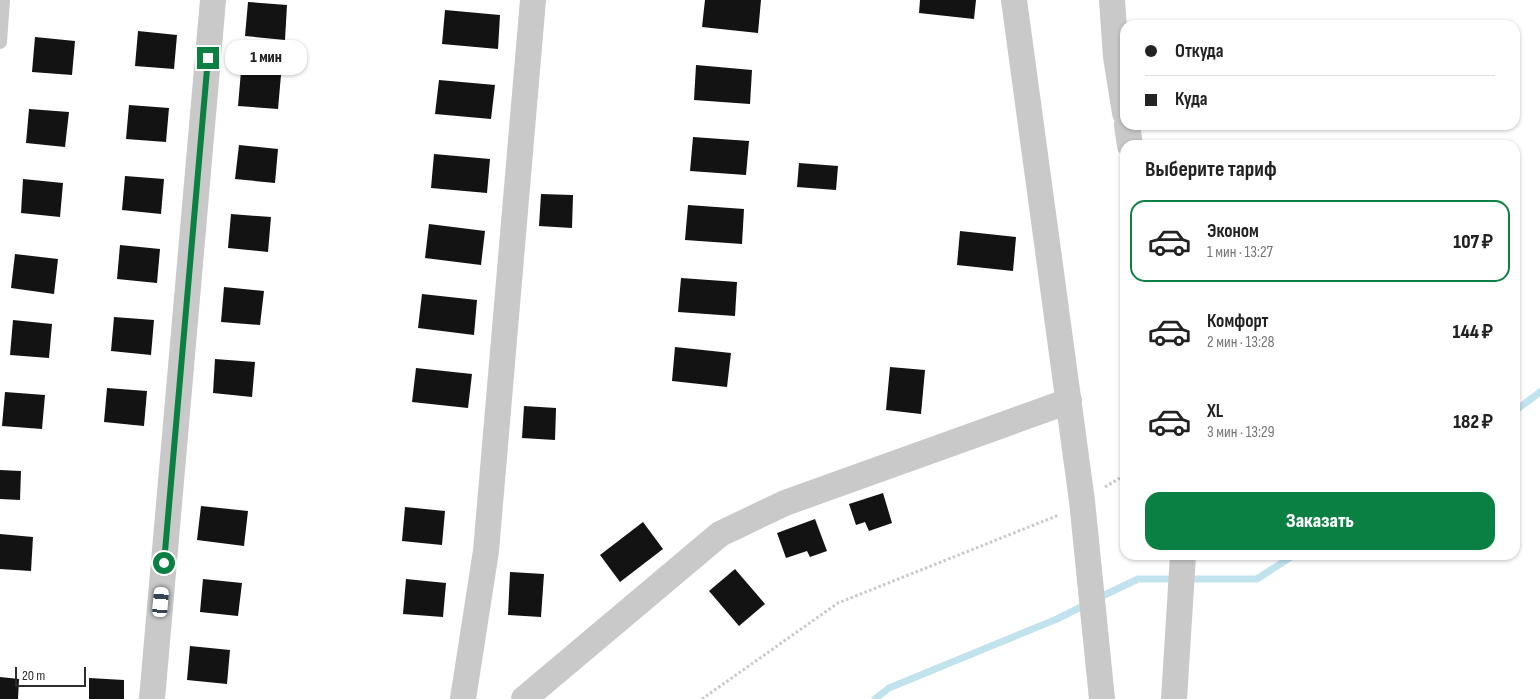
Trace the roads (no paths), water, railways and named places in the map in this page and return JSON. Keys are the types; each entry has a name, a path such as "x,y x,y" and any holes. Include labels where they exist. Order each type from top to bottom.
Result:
{"street":[{"path":"152,699 213,0"},
{"path":"463,699 486,551 533,0"},
{"path":"1014,0 1082,501 1102,699"},
{"path":"1112,0 1116,57 1120,82"},
{"path":"524,699 720,534 785,503 1068,401"},
{"path":"1174,699 1182,571"}],"lane":[{"path":"0,42 3,0"}],"waterway":[{"path":"1520,407 1540,392"},
{"path":"1186,579 1257,579 1286,560"},
{"path":"1096,599 1138,579 1176,579"},
{"path":"875,699 889,688 1057,619 1087,604"}]}
